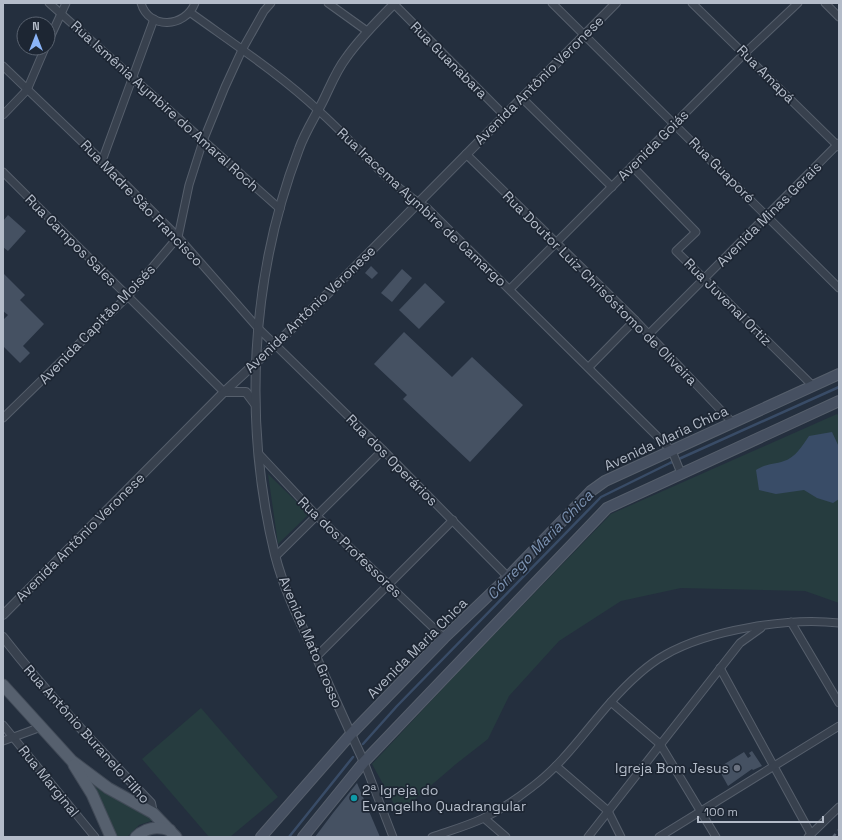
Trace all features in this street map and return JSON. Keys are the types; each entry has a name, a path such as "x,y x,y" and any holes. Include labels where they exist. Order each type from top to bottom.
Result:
{"main road":[{"name":"Avenida Maria Chica","path":"261,837 351,734 444,638 508,577 590,491 605,481 673,452 733,422 839,374"},
{"path":"302,837 364,762 608,508 681,472 839,401"},
{"path":"3,685 72,761 108,788 153,813 173,833"},
{"path":"72,761 92,794 111,837"},
{"path":"136,837 141,832 152,828 173,833"}],"street":[{"name":"Rua Ismênia Aymbire do Amaral Roch","path":"49,3 133,76 203,141 280,209"},
{"path":"56,24 66,3"},
{"path":"141,3 148,14 154,19 164,22 174,22 183,19 191,13 196,3"},
{"name":"Avenida Capitão Moisés","path":"3,418 128,296 178,238 189,185 203,141 224,87 242,50 264,11 271,3"},
{"path":"328,3 367,31"},
{"name":"Rua Guaporé","path":"552,3 584,36 675,123 839,288"},
{"name":"Avenida Antônio Veronese","path":"3,615 224,392 275,345 616,3"},
{"name":"Rua Amapá","path":"692,3 838,145"},
{"name":"Avenida Goiás","path":"510,289 745,53 798,3"},
{"path":"825,3 839,17"},
{"name":"Avenida Mato Grosso","path":"364,762 288,595 276,556 264,502 255,404 258,360 258,328 268,261 280,209 299,148 345,59 367,31 394,4"},
{"name":"Rua Guanabara","path":"394,4 504,115"},
{"name":"Rua Iracema Aymbire de Camargo","path":"191,13 242,50 318,110 408,196 427,208 673,452"},
{"path":"102,161 154,19"},
{"path":"3,115 27,90 42,56"},
{"name":"Rua Madre São Francisco","path":"3,66 102,161 178,238 275,345"},
{"path":"522,98 612,186"},
{"name":"Avenida Minas Gerais","path":"648,335 838,145"},
{"name":"Rua Doutor Luiz Chrisóstomo de Oliveira","path":"466,154 635,320 733,422"},
{"name":"Rua Juvenal Ortiz","path":"632,166 696,232 676,251 813,386"},
{"name":"Rua Campos Sales","path":"3,172 224,392"},
{"path":"589,367 635,320"},
{"name":"Rua dos Operários","path":"275,345 383,450 508,577"},
{"path":"224,392 246,392 255,404"},
{"path":"276,556 383,450"},
{"path":"673,452 681,472"},
{"name":"Rua dos Professores","path":"259,454 317,516 444,638"},
{"path":"316,657 453,520"},
{"path":"432,837 484,818 533,787 556,766 611,702 637,676 664,655 693,642 764,626 791,622 824,621 839,623"},
{"path":"791,622 839,703"},
{"path":"588,837 740,643 764,626"},
{"name":"Rua Antônio Buranelo Filho","path":"3,637 42,686 85,735 151,803 153,813"},
{"path":"720,668 774,766 809,835 839,807"},
{"path":"611,702 660,744 702,811 716,837"},
{"name":"Rua Marginal","path":"3,725 95,837"},
{"path":"660,837 839,726"},
{"path":"3,741 13,736 41,727"},
{"path":"364,762 393,837"},
{"path":"556,766 608,811 621,837"},
{"path":"484,818 506,837"}],"green space":[{"path":"837,414 839,416 839,603 805,591 681,588 621,601 559,641 509,696 488,739 456,764 399,813 372,764 460,670 611,514"},
{"path":"268,474 309,514 278,544"},
{"path":"201,708 278,797 230,837 209,837 142,759"},
{"path":"91,783 154,820 139,825 127,837 117,837"}],"water":[{"path":"832,432 839,447 839,499 833,503 817,498 804,490 776,494 759,490 756,470 763,466 780,462 792,457 809,436"}],"building":[{"path":"8,215 26,231 8,251 3,247 3,221"},
{"path":"371,266 378,273 372,279 365,273"},
{"path":"402,269 412,278 392,302 381,293"},
{"path":"3,273 25,295 20,300 44,324 23,346 30,353 20,363 3,346 3,320 8,315 3,311"},
{"path":"425,283 445,302 419,329 399,310"},
{"path":"404,332 452,377 472,357 523,405 470,462 403,399 407,395 374,364"},
{"name":"Igreja Bom Jesus","path":"752,751 762,766 753,770 752,769 728,786 718,768 744,752 748,758 751,756 749,753"},
{"path":"357,783 380,837 315,837 333,813"}],"waterway":[{"name":"Córrego Maria Chica","path":"363,744 397,706 601,497 670,463 839,387"},
{"name":"Córrego Maria Chica","path":"289,837 353,757"}],"railway":[{"path":"833,837 839,830"}],"place":[{"name":"Igreja Bom Jesus","path":"737,768"},
{"name":"2ª Igreja do Evangelho Quadrangular","path":"354,798"}]}
